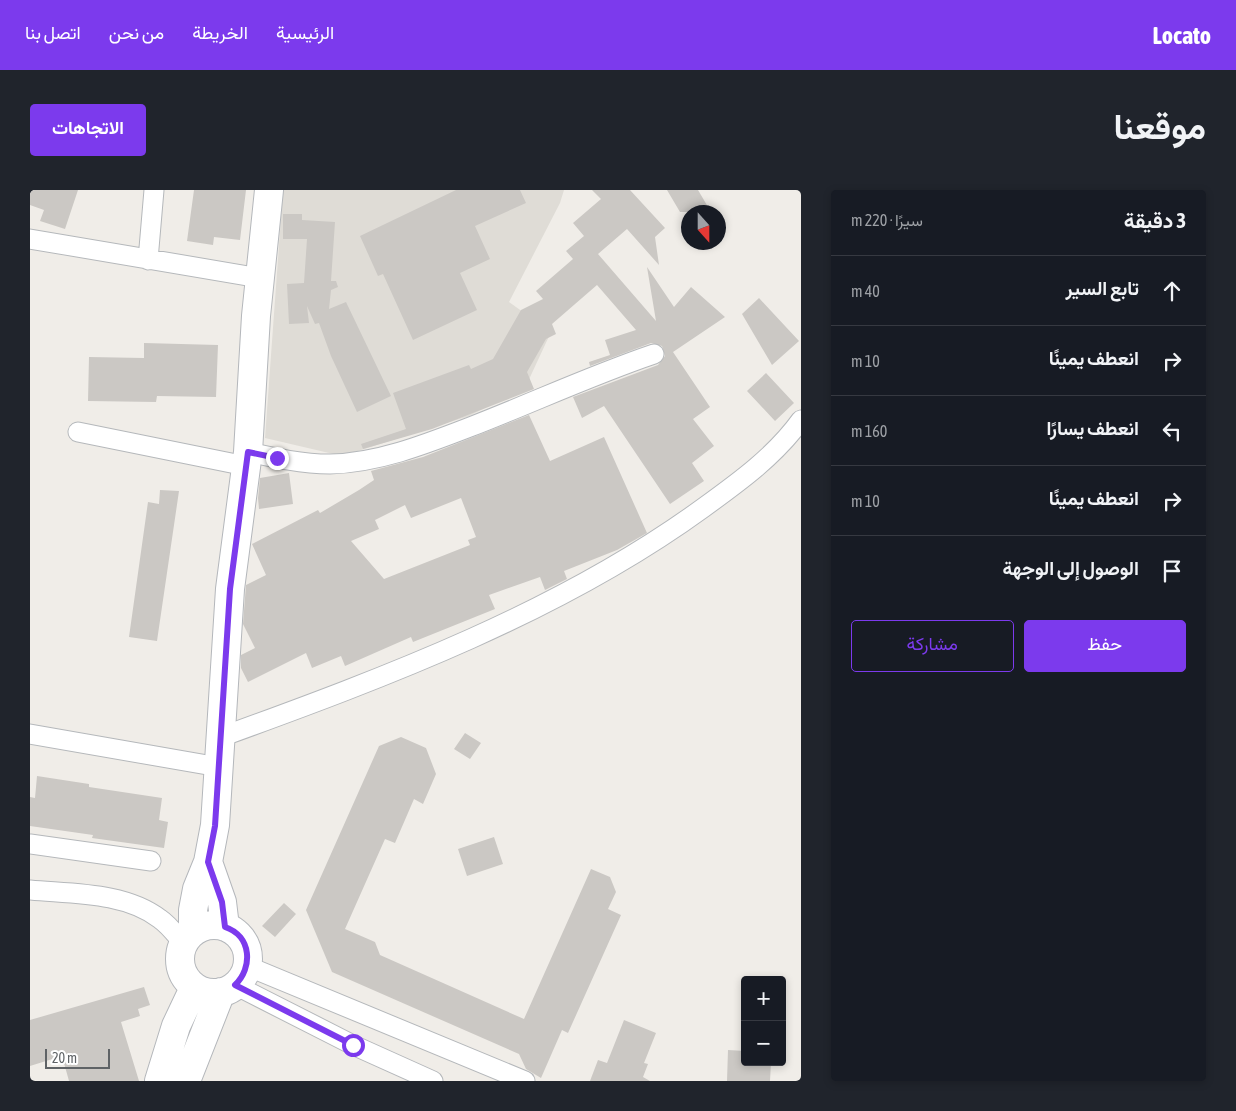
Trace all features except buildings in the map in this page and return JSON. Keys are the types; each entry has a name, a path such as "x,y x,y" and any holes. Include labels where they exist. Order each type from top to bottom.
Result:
{"street":[{"path":"148,260 154,190"},
{"path":"269,190 246,459 230,589 215,826 208,862 197,889 181,964 184,973 194,988 213,992 234,981 525,1081"},
{"path":"30,239 260,278"},
{"path":"78,432 246,459 331,464 358,461 395,453 437,440 543,398 600,372 654,354"},
{"path":"221,737 339,694 477,634 596,578 666,535 729,489 762,463 801,420"},
{"path":"30,734 219,767"},
{"path":"30,844 151,861"},
{"path":"208,862 222,902 225,927"},
{"path":"30,890 119,900 137,906 188,938"},
{"path":"186,1081 248,955 245,944 239,935 225,927 208,925 188,938"},
{"path":"234,981 353,1045 433,1081"},
{"path":"159,1081 176,1026 194,988"}],"shaded area":[{"path":"283,190 564,190 560,203 509,302 551,332 525,388 469,416 342,456 265,438"}],"route":[{"path":"277,458 248,452 230,589 215,826 208,862 222,902 225,927 230,928 239,935 245,944 248,955 245,974 235,985 353,1045"}]}
